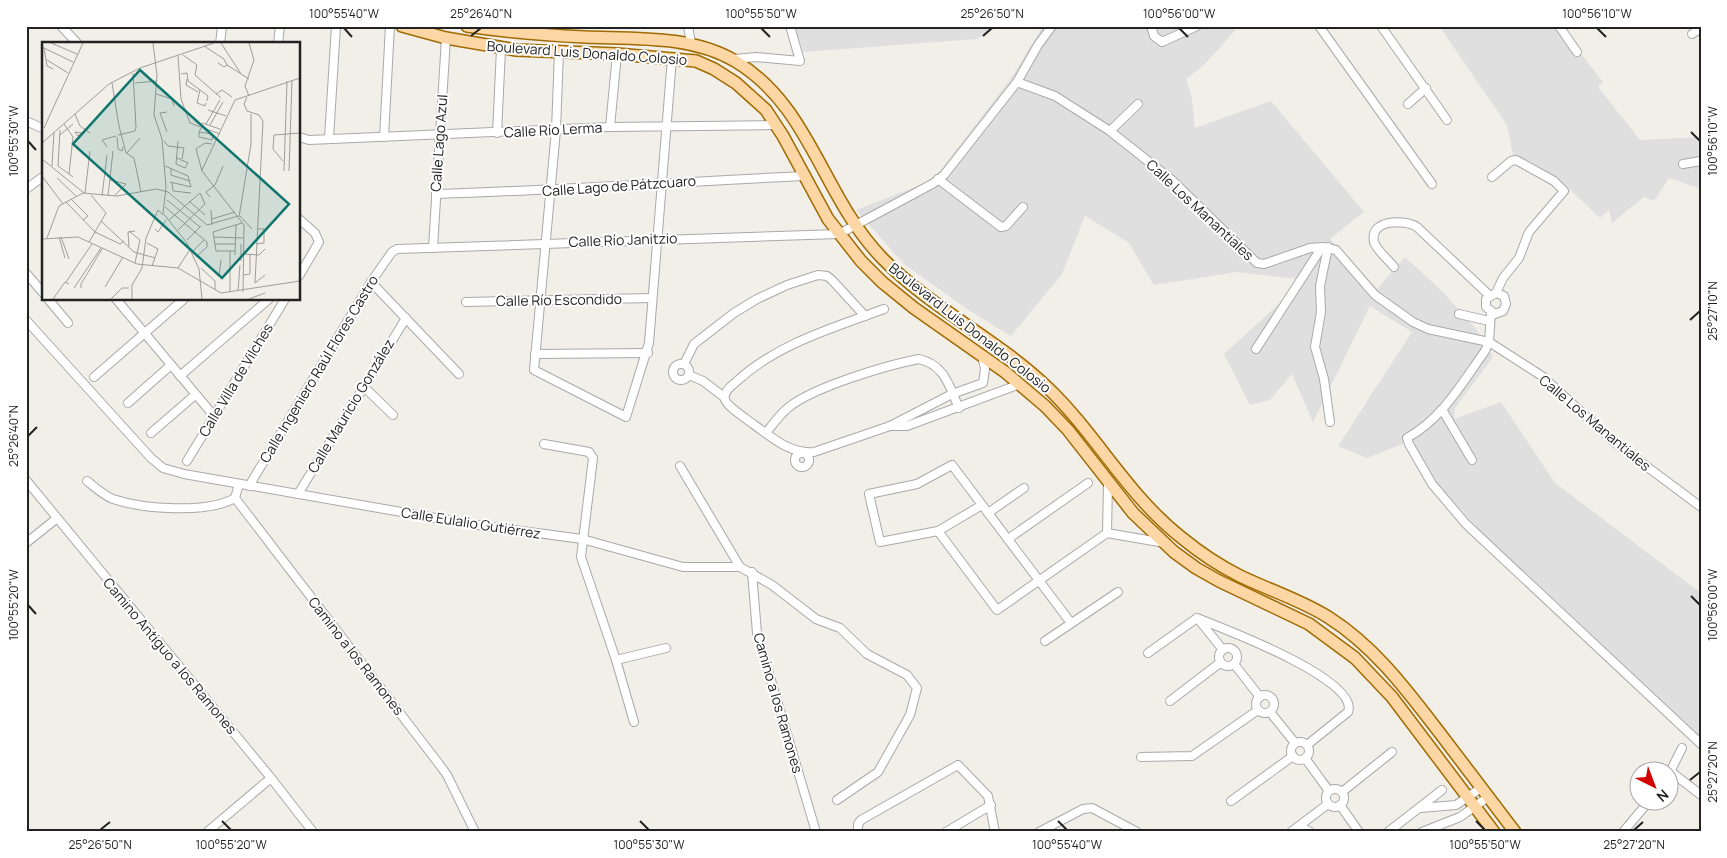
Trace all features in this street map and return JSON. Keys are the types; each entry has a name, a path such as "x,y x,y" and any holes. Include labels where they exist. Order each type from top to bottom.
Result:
{"main road":[{"name":"Boulevard Luis Donaldo Colosio","path":"402,26 446,38 501,49 617,54 696,61 714,69 753,96 776,124 803,176 839,234 861,261 898,296 1020,384 1068,430 1108,484 1138,519 1165,544 1196,568 1310,624 1355,658 1392,697 1494,832"},
{"name":"Boulevard Luis Donaldo Colosio","path":"467,26 505,32 691,43 733,60 772,90 789,109 837,198 856,226 900,275 1046,385 1086,428 1145,504 1183,540 1240,576 1327,616 1371,650 1406,689 1514,832"}],"street":[{"path":"61,26 76,42"},
{"path":"220,42 222,26"},
{"path":"278,42 280,26"},
{"path":"329,138 336,26"},
{"path":"384,137 390,26"},
{"path":"688,26 691,43"},
{"path":"733,60 757,56 800,60 790,26"},
{"path":"1023,207 1006,226 1001,227 938,179 1017,82 1038,45 1052,26"},
{"path":"1150,26 1154,36 1162,42 1194,27"},
{"path":"1319,26 1432,184"},
{"path":"1381,26 1448,120"},
{"path":"1559,26 1577,52"},
{"path":"1692,34 1701,28"},
{"name":"Calle Lago Azul","path":"432,248 446,38"},
{"path":"496,133 501,49"},
{"path":"559,52 556,130 544,242 541,300 534,370 626,417 648,353 672,58"},
{"path":"610,127 617,54"},
{"name":"Calle Los Manantiales","path":"1017,82 1055,96 1110,131 1174,181 1257,263 1264,264 1325,247 1341,255 1375,295 1420,326 1489,342 1552,384 1614,442 1701,507"},
{"path":"1408,104 1426,88"},
{"path":"1110,131 1138,104"},
{"path":"26,121 42,128"},
{"name":"Calle Río Lerma","path":"300,138 309,140 610,127 776,124"},
{"path":"1492,177 1511,161 1516,160 1554,181 1564,191 1530,232 1519,258 1485,303 1491,313 1489,342 1485,351 1443,411 1419,432 1407,438 1432,484 1466,524 1701,744"},
{"path":"1683,164 1701,161"},
{"name":"Calle Lago de Pátzcuaro","path":"436,194 549,191 662,182 803,176"},
{"path":"26,189 42,177"},
{"name":"Calle Río Janitzio","path":"390,254 397,249 544,242 839,234 938,179"},
{"path":"300,220 319,240 319,244 300,274"},
{"path":"1394,267 1376,246 1374,237 1376,232 1390,222 1407,222 1417,227 1492,294 1506,300 1505,308 1499,314 1491,313"},
{"path":"1256,349 1325,247"},
{"path":"1325,247 1320,286 1321,312 1316,347 1324,379 1330,422"},
{"name":"Calle Ingeniero Raúl Flores Castro","path":"249,486 371,282 390,254"},
{"path":"26,273 42,292"},
{"path":"689,375 685,379 680,380 674,375 675,367 684,364 694,344 734,312 787,285 818,275 827,276 864,316"},
{"path":"371,282 459,374"},
{"name":"Calle Río Escondido","path":"466,302 652,298"},
{"path":"49,300 68,323"},
{"path":"117,300 214,416"},
{"path":"94,377 183,300"},
{"path":"180,376 268,300"},
{"name":"Calle Villa de Vilches","path":"187,461 284,300"},
{"path":"724,397 728,389 756,364 776,352 884,309"},
{"path":"1459,314 1489,321"},
{"name":"Calle Mauricio González","path":"298,494 406,318"},
{"path":"26,320 159,466 184,474 298,494"},
{"path":"535,354 648,353"},
{"path":"982,356 985,369 983,383 989,396"},
{"path":"766,433 780,415 799,400 854,377 919,359 941,370 959,408"},
{"path":"684,364 688,367 689,375"},
{"path":"128,403 171,365"},
{"path":"689,375 703,381 724,397 725,402 766,433 791,450 803,453 814,452 890,426 952,394 983,383"},
{"path":"890,426 906,426 1020,384"},
{"path":"363,386 393,414"},
{"path":"152,433 195,395"},
{"path":"1443,411 1472,460"},
{"path":"544,444 589,452 593,458 582,539 583,565 616,660 634,722"},
{"path":"982,505 938,531 880,542 870,494 917,484 952,465 1071,623"},
{"path":"680,466 740,567 752,572 816,619 840,628 867,654 907,675 917,688 910,715 878,772 837,800"},
{"name":"Camino Antiguo a los Ramones","path":"26,480 56,519 271,778 313,832"},
{"path":"87,482 112,498 145,504 202,508 220,505 236,498 239,484"},
{"path":"1008,539 1088,483"},
{"path":"1107,533 1108,484"},
{"path":"988,513 1024,488"},
{"name":"Calle Eulalio Gutiérrez","path":"298,494 505,530 582,539 683,567 740,567"},
{"name":"Camino a los Ramones","path":"236,498 447,775 476,832"},
{"path":"26,543 56,519"},
{"path":"938,531 997,610 1107,533 1165,544"},
{"name":"Camino a los Ramones","path":"752,572 754,617 759,641 816,832"},
{"path":"1045,641 1118,592"},
{"path":"1198,618 1223,650"},
{"path":"1148,653 1198,618"},
{"path":"1198,618 1287,655 1308,668 1345,697 1349,704 1348,712 1307,745"},
{"path":"616,660 666,648"},
{"path":"1223,650 1230,649 1235,652 1237,658 1234,664"},
{"path":"1223,650 1220,654 1221,662 1225,666 1234,664"},
{"path":"1170,700 1221,662"},
{"path":"1234,664 1260,697"},
{"path":"1258,710 1262,713 1270,712 1274,707 1273,701 1269,696 1260,697"},
{"path":"1258,710 1257,702 1260,697"},
{"path":"1141,757 1192,756 1258,710"},
{"path":"1270,712 1295,744"},
{"path":"1301,742 1307,745 1309,752 1305,758 1298,760 1292,756 1291,749 1295,744 1301,742"},
{"path":"1676,760 1682,748"},
{"path":"1342,792 1392,752"},
{"path":"1231,802 1292,756"},
{"path":"1305,758 1330,791"},
{"path":"858,832 858,824 861,820 958,765 988,796 995,832"},
{"path":"207,832 271,778"},
{"path":"1680,779 1701,795"},
{"path":"1422,832 1460,817 1481,788"},
{"path":"1336,789 1342,792 1344,799 1340,805 1334,807 1328,804 1326,798 1330,791 1336,789"},
{"path":"1388,832 1442,790"},
{"path":"1420,808 1456,805 1488,797"},
{"path":"946,832 991,804"},
{"path":"1291,832 1328,804"},
{"path":"1340,805 1359,832"},
{"path":"1039,832 1053,828 1083,809 1092,808 1137,832"},
{"path":"1623,832 1642,810"},
{"path":"1300,826 1310,832"}],"shaded area":[{"path":"794,26 999,26 977,39 804,52"},
{"path":"1043,26 1239,26 1204,65 1186,79 1192,98 1195,128 1271,101 1364,212 1330,239 1377,289 1405,257 1444,293 1476,329 1493,357 1455,408 1454,419 1501,402 1555,483 1701,593 1701,744 1490,542 1421,465 1407,442 1367,458 1338,446 1412,332 1370,306 1313,422 1292,374 1270,400 1250,405 1224,354 1305,280 1237,272 1154,285 1129,243 1085,216 1062,274 1011,336 967,309 904,264 856,210 933,180 1011,78"},
{"path":"1439,26 1559,26 1603,82 1598,87 1640,140 1701,137 1701,189 1669,178 1654,201 1644,197 1612,223 1609,210 1600,218 1558,178 1525,162 1514,161 1507,125"}]}
